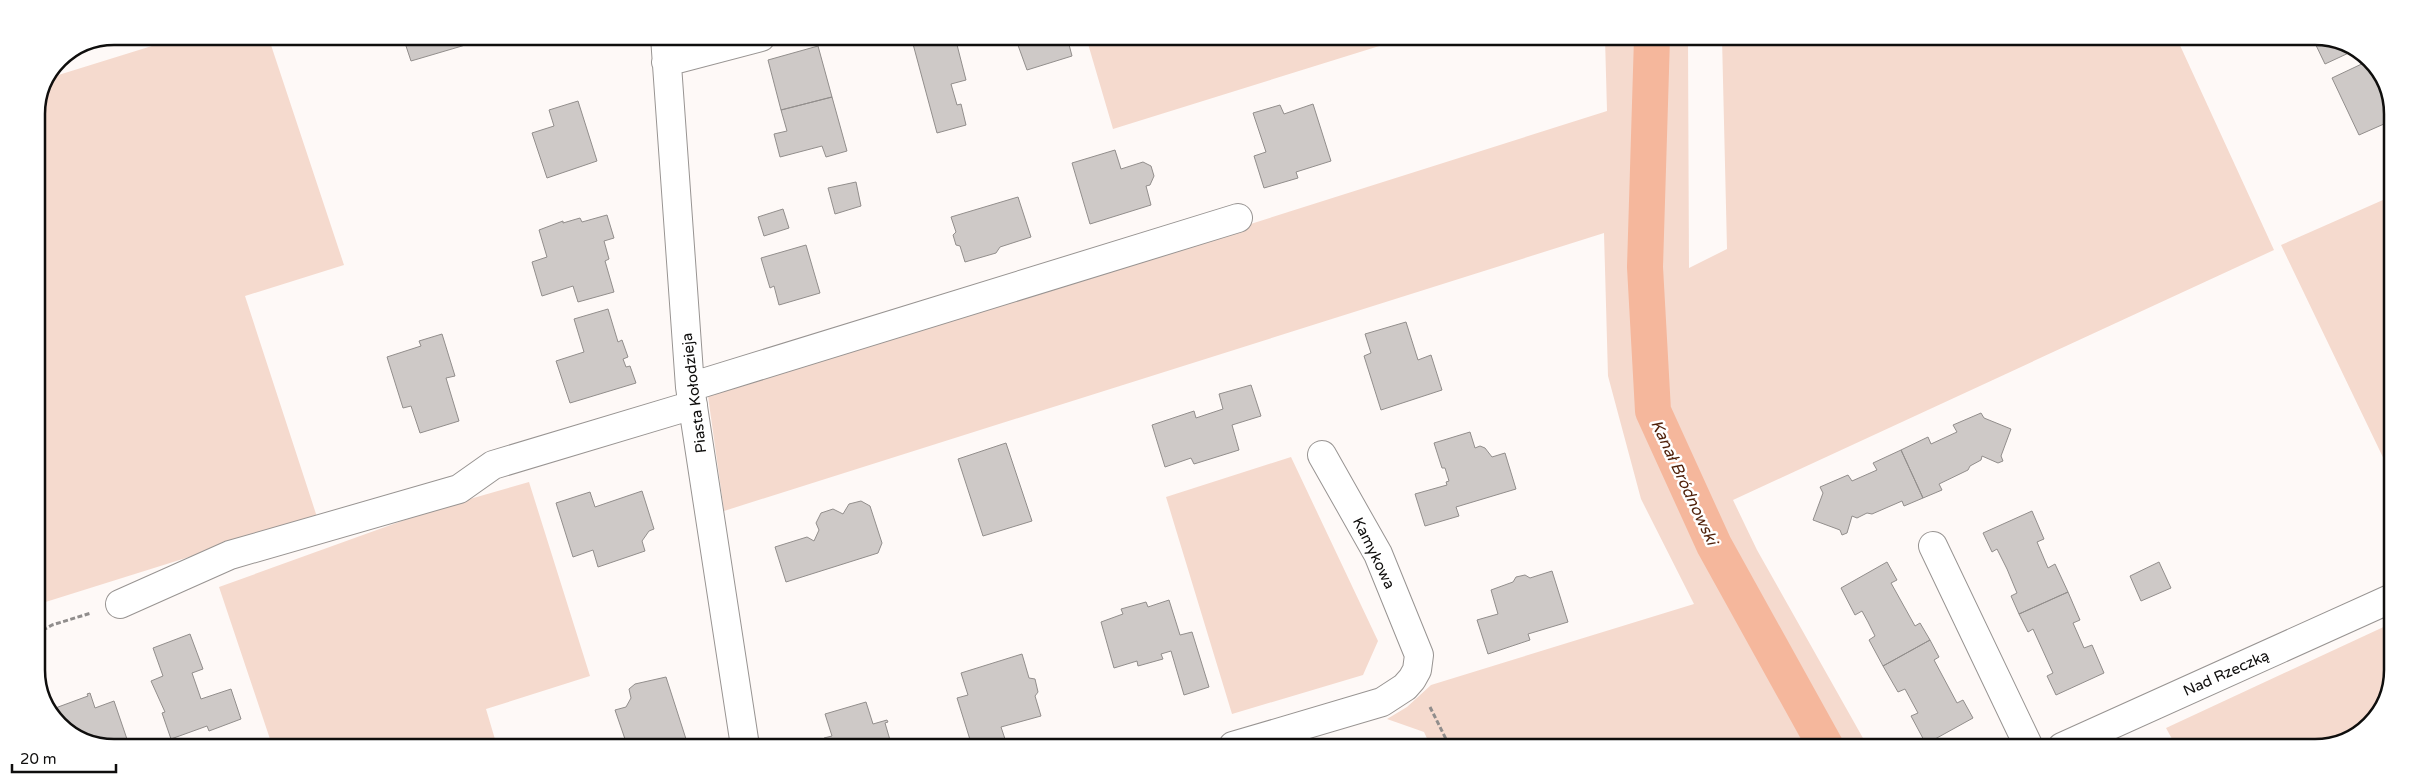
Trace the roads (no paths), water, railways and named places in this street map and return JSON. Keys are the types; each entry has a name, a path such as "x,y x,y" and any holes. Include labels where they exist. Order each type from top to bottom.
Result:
{"street":[{"path":"665,50 701,55 734,45"},
{"name":"Piasta Kołodzieja","path":"665,50 692,396 744,739"},
{"path":"120,604 230,555 459,489 493,465 692,396 1238,218"},
{"name":"Kamykowa","path":"1257,739 1382,702 1405,687 1417,670 1419,655 1378,554 1322,455"},
{"path":"1933,546 2025,739"},
{"name":"Nad Rzeczką","path":"2080,739 2384,602"}],"waterway":[{"name":"Kanał Bródnowski","path":"1652,45 1645,267 1653,411 1714,545 1822,739"}]}
